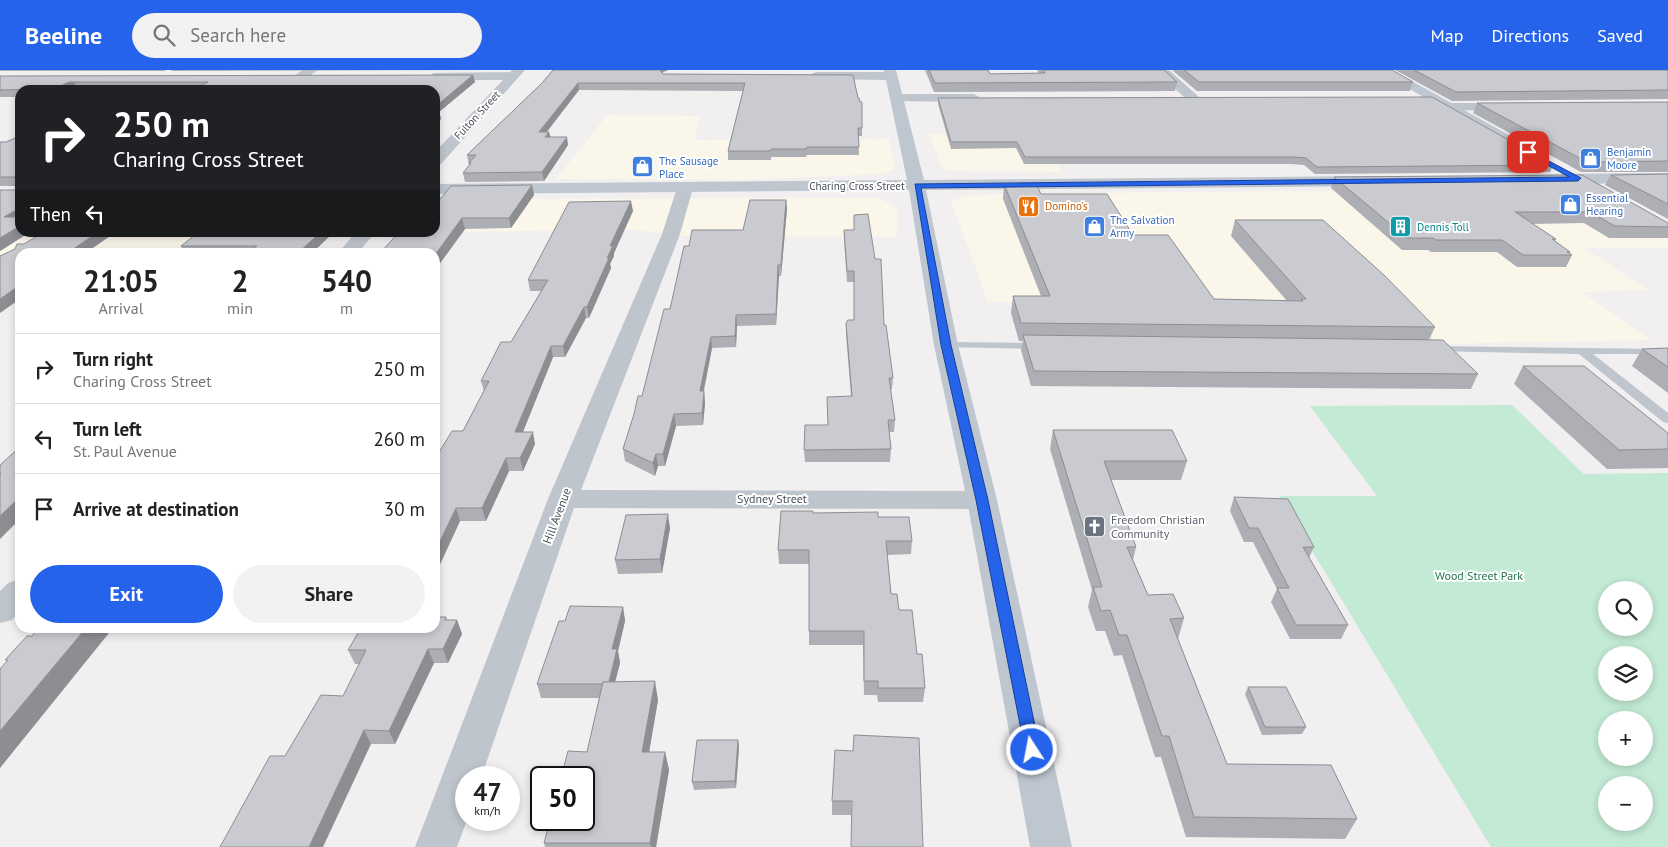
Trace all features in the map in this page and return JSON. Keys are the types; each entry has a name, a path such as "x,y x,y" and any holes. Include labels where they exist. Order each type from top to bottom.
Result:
{"main road":[{"path":"1384,70 1518,145"},
{"path":"890,73 917,186 946,345 982,500 1051,847"},
{"path":"1551,164 1578,178"},
{"path":"1532,179 1668,178"},
{"name":"Charing Cross Street","path":"440,189 917,186 1390,180"}],"street":[{"path":"1162,70 1198,98 1173,98"},
{"path":"426,76 516,73"},
{"name":"Fulton Street","path":"440,156 516,73"},
{"path":"804,76 890,73"},
{"path":"272,77 311,74"},
{"path":"289,85 311,74"},
{"path":"1401,97 1431,97"},
{"path":"897,98 986,98"},
{"path":"1452,108 1530,107"},
{"path":"1578,178 1611,197"},
{"name":"Hill Avenue","path":"436,847 563,499 671,234 685,188"},
{"path":"352,248 362,237"},
{"name":"Sydney Street","path":"563,499 982,500"},
{"path":"0,611 15,596"}],"lane":[{"path":"946,345 1055,346"},
{"path":"1423,349 1665,351"},
{"path":"1581,350 1668,418"}],"shaded area":[{"path":"607,115 700,116 695,140 889,139 895,169 881,174 745,180 556,179"},
{"path":"929,134 1040,134 1062,172 947,171 941,165"},
{"path":"1577,188 1668,239 1668,248 1584,248 1648,290 1582,292 1651,340 1439,344 1395,303 988,302 951,201 966,196 1001,194"},
{"path":"880,198 897,208 897,237 681,236 637,230 440,232 440,199"},
{"path":"0,204 15,225 15,237 199,237 182,248 15,248 15,256 0,266"}],"green space":[{"name":"Wood Street Park","path":"1512,405 1584,474 1668,473 1668,847 1491,847 1279,496 1377,496 1310,406"}],"building":[{"path":"553,70 660,70 663,74 853,75 858,98 862,102 862,128 858,128 859,147 807,147 806,149 771,149 770,151 728,151 745,83 578,83 539,132 549,132 545,137 567,137 542,172 463,173 476,155 467,155 542,83"},
{"path":"929,70 988,70 990,74 1045,73 1043,70 1164,70 1177,82 935,83"},
{"path":"1184,70 1392,70 1413,82 1199,82"},
{"path":"1414,70 1668,70 1668,90 1456,92"},
{"path":"473,75 440,103 440,85 202,85 208,82 69,82 63,85 15,85 15,90 0,90 0,76"},
{"path":"1432,97 1553,165 1317,167 1306,158 1293,157 1025,157 1017,142 951,142 938,98"},
{"path":"1668,102 1668,161 1587,162 1477,103"},
{"path":"15,138 15,177 0,177 0,142"},
{"path":"1668,174 1668,204 1611,175"},
{"path":"1582,175 1668,223 1668,227 1615,226 1590,212 1515,212 1556,239 1552,239 1572,255 1523,255 1502,240 1407,238 1334,177"},
{"path":"1004,184 1036,184 1041,194 1107,194 1133,235 1168,235 1214,299 1303,301 1301,299 1306,299 1235,220 1323,220 1385,276 1435,327 1021,323 1013,296 1050,296"},
{"path":"532,185 509,218 462,218 440,248 385,248 394,237 440,237 440,199 451,186"},
{"path":"0,190 15,190 15,211 4,217 15,217 15,229 0,238"},
{"path":"750,200 786,200 781,265 778,265 776,314 736,315 735,336 711,337 700,391 704,391 702,413 674,414 663,454 656,454 653,463 623,449 638,396 642,396 664,309 670,309 684,246 689,246 692,230 743,230"},
{"path":"631,201 610,246 613,246 607,258 609,258 587,307 584,307 563,346 551,346 515,432 533,432 520,458 506,458 482,508 456,508 440,542 440,451 452,431 463,431 489,381 481,381 501,342 511,342 548,280 528,280 569,202"},
{"path":"868,214 875,259 881,259 884,325 886,325 893,378 889,378 895,420 888,420 891,449 804,450 805,425 828,425 827,397 852,396 846,323 848,320 854,320 854,271 847,271 844,230 854,230 854,215"},
{"path":"36,237 91,237 75,248 15,248 17,244 24,244"},
{"path":"193,237 316,237 303,248 181,246"},
{"path":"15,249 15,288 0,299 0,256"},
{"path":"1023,335 1443,340 1478,374 1034,371"},
{"path":"1668,348 1668,367 1642,349"},
{"path":"1523,366 1584,366 1668,433 1668,449 1619,450"},
{"path":"1053,430 1172,430 1187,461 1104,461 1136,547 1127,547 1148,595 1173,594 1184,618 1170,619 1227,764 1331,765 1357,819 1194,817 1169,736 1162,736 1127,635 1119,635 1110,610 1101,611 1093,587 1102,587"},
{"path":"15,452 15,502 0,516 1,473 0,465"},
{"path":"1234,497 1288,499 1314,547 1303,547 1348,625 1296,625 1277,588 1289,588 1258,528 1249,528"},
{"path":"781,511 813,511 813,513 878,512 878,517 909,517 912,541 886,541 891,594 897,594 899,610 912,610 917,654 922,654 925,688 878,688 878,681 864,681 864,631 809,631 809,550 778,550"},
{"path":"668,514 660,559 615,560 626,515"},
{"path":"570,606 623,607 612,649 617,649 609,682 603,682 603,684 537,684 559,621 565,621"},
{"path":"440,617 446,617 445,620 457,620 443,649 428,649 389,731 364,730 309,847 220,847 270,756 285,756 321,695 343,696 366,650 348,650 358,633 440,633"},
{"path":"35,633 82,633 0,731 0,669 8,660 5,660 27,636 32,636"},
{"path":"655,681 642,752 665,752 650,843 544,843 547,831 595,831 595,766 564,766 568,751 587,752 603,682"},
{"path":"1248,687 1286,687 1306,727 1265,727"},
{"path":"854,735 919,738 923,847 851,847 852,801 832,801 835,750 853,751"},
{"path":"697,740 738,740 735,781 692,782"}],"place":[{"name":"Benjamin Moore","path":"1591,158"},
{"name":"The Sausage Place","path":"643,167"},
{"name":"Essential Hearing","path":"1570,204"},
{"name":"Domino's","path":"1029,206"},
{"name":"The Salvation Army","path":"1094,226"},
{"name":"Dennis Toll","path":"1401,227"},
{"name":"Freedom Christian Community","path":"1095,527"}],"route":[{"path":"1032,750 982,500 946,345 917,186 1578,178 1528,152"}]}
